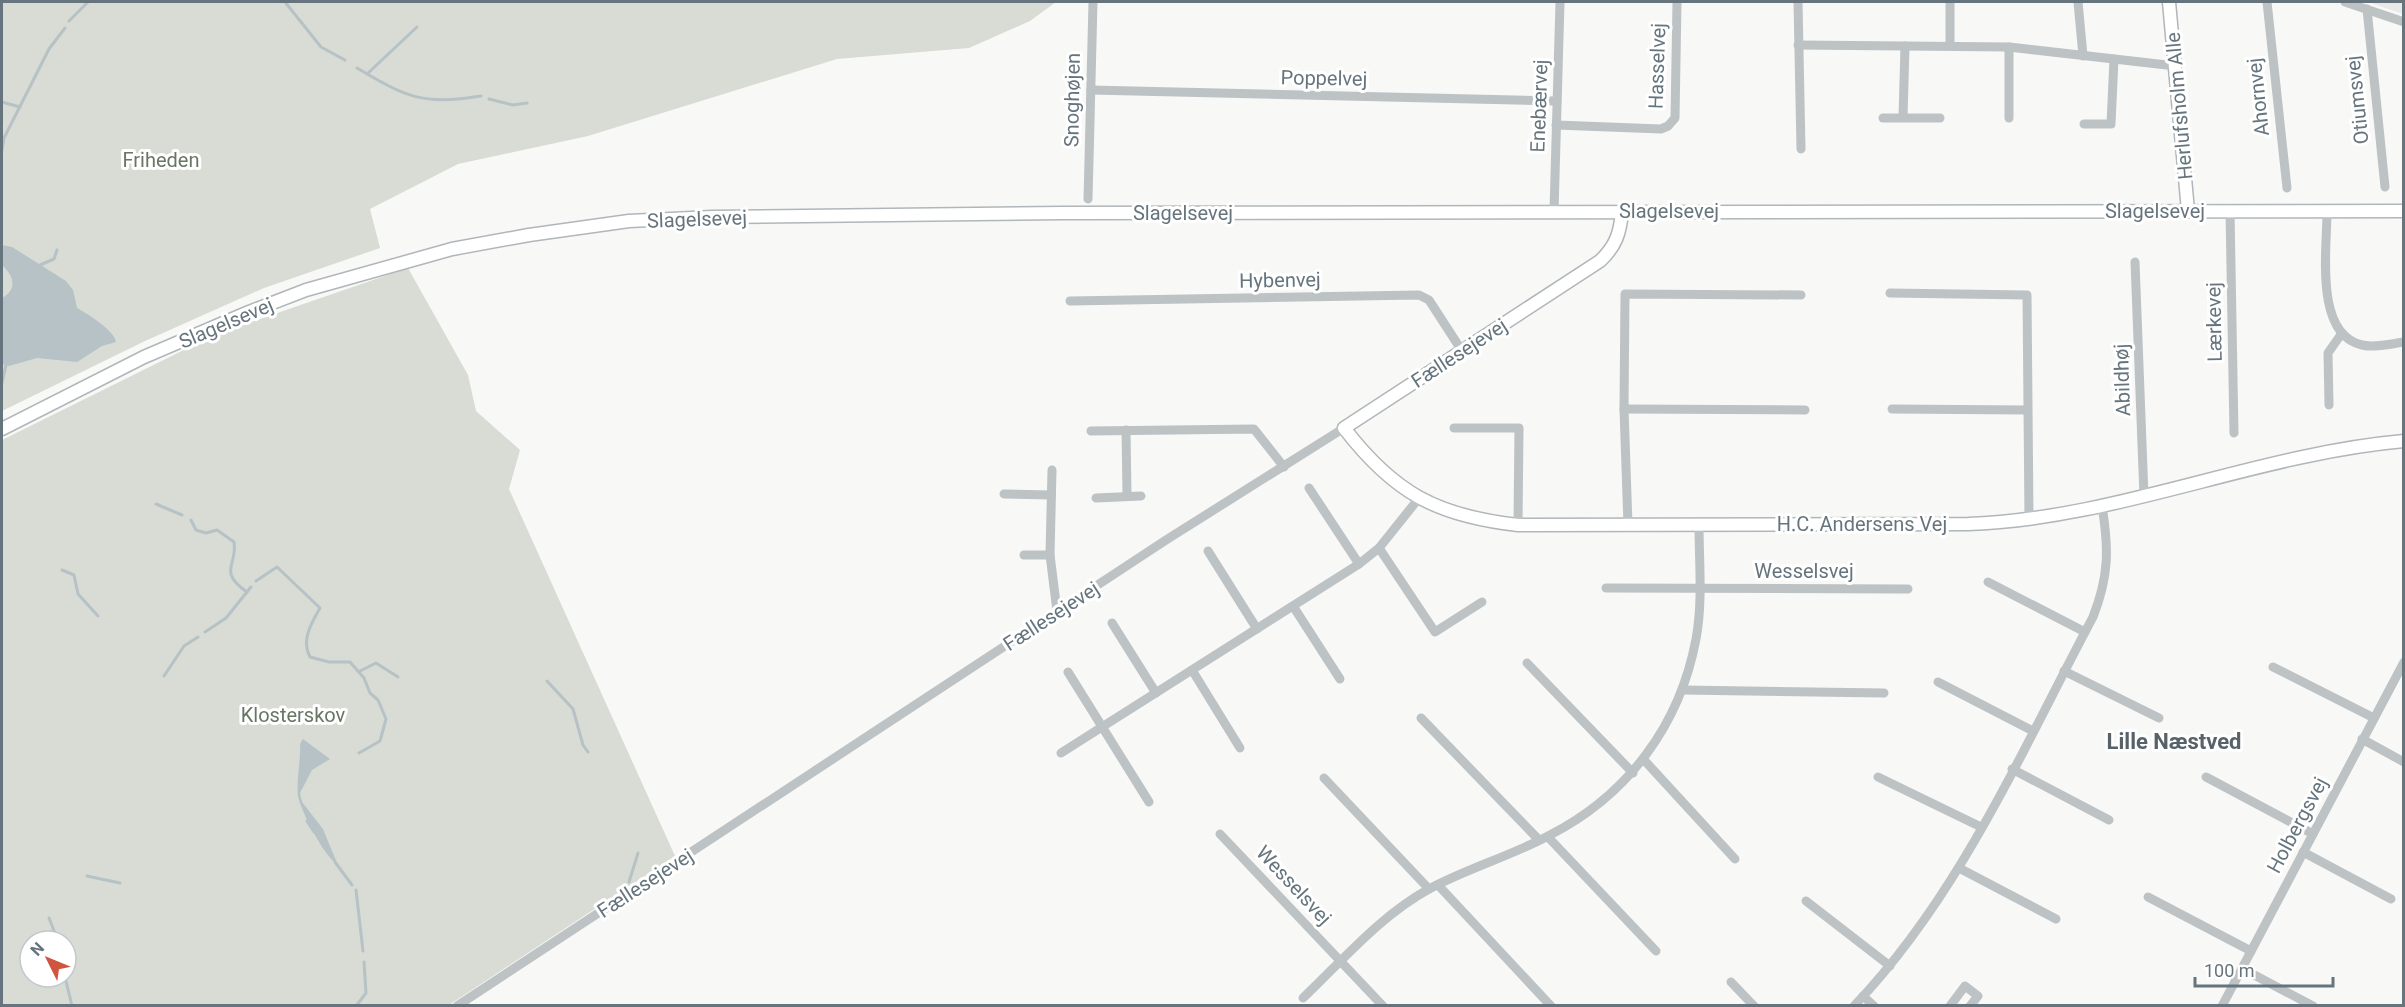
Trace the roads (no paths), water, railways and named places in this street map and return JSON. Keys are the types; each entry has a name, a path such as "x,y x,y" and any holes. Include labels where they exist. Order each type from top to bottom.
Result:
{"street":[{"name":"Snoghøjen","path":"1088,199 1093,2"},
{"name":"Enebærvej","path":"1554,211 1560,2"},
{"name":"Hasselvej","path":"1556,125 1661,129 1668,126 1675,117 1677,2"},
{"path":"1798,2 1801,149"},
{"path":"1950,2 1950,45"},
{"path":"2078,2 2082,56"},
{"name":"Herlufsholm Alle","path":"2169,2 2188,211"},
{"name":"Ahornvej","path":"2267,2 2287,188"},
{"path":"2345,2 2403,22"},
{"name":"Otiumsvej","path":"2367,9 2385,187"},
{"path":"1798,45 2009,47 2167,65 2176,62"},
{"path":"1903,117 1905,46"},
{"path":"2009,47 2009,118"},
{"path":"2084,124 2111,124 2114,59"},
{"name":"Poppelvej","path":"1091,90 1557,101"},
{"path":"1883,118 1940,118"},
{"name":"Slagelsevej","path":"2,429 144,357 277,301 395,264 452,249 629,221 712,217 1554,211 2403,211"},
{"name":"Fællesejevej","path":"457,1005 1057,611 1211,511 1284,467 1600,261 1610,251 1618,237 1622,212"},
{"name":"Lærkevej","path":"2230,212 2234,433"},
{"path":"2327,212 2328,304 2334,324 2349,340 2372,346 2403,342"},
{"name":"Abildhøj","path":"2135,262 2144,496"},
{"path":"1890,293 2027,295 2029,519"},
{"path":"1628,525 1624,409 1625,294 1801,295"},
{"name":"Hybenvej","path":"1070,301 1419,296 1430,300 1462,351"},
{"path":"2329,405 2328,352 2342,333"},
{"path":"1624,409 1805,410"},
{"path":"1892,409 2027,410"},
{"name":"H.C. Andersens Vej","path":"1344,428 1372,463 1419,498 1448,511 1480,520 1518,525 1968,524 2029,519 2102,506 2336,450 2403,441"},
{"path":"1454,428 1519,428 1518,525"},
{"path":"1091,431 1254,429 1284,467"},
{"path":"1126,430 1127,496"},
{"path":"1052,470 1050,555 1057,611"},
{"path":"1309,488 1359,564"},
{"path":"1005,494 1051,495"},
{"path":"1096,498 1141,496"},
{"path":"1061,753 1359,564 1379,548 1419,498"},
{"path":"1854,1005 1890,966 1959,868 2085,632 2101,597 2106,577 2108,545 2102,506"},
{"path":"1303,998 1388,915 1434,887 1544,838 1578,820 1605,801 1644,760 1669,719 1682,690 1696,637 1699,525"},
{"path":"1379,548 1435,632 1482,603"},
{"path":"1208,551 1257,629"},
{"path":"1024,555 1050,555"},
{"path":"1988,582 2085,632"},
{"name":"Wesselsvej","path":"1606,588 1908,589"},
{"path":"1293,606 1340,679"},
{"path":"1112,623 1156,693"},
{"name":"Holbergsvej","path":"2223,1005 2403,662"},
{"path":"1527,663 1633,773"},
{"path":"2273,667 2374,717"},
{"path":"1192,670 1240,748"},
{"path":"2064,671 2159,718"},
{"path":"1068,672 1149,802"},
{"path":"1938,682 2033,730"},
{"path":"1682,690 1884,693"},
{"path":"1421,718 1656,951"},
{"path":"2362,740 2403,762"},
{"path":"1644,760 1735,859"},
{"path":"2012,769 2109,820"},
{"path":"1878,777 1981,827"},
{"path":"2206,777 2313,834"},
{"path":"1324,778 1551,1005"},
{"name":"Wesselsvej","path":"1220,834 1383,1005"},
{"path":"2303,852 2391,899"},
{"path":"1959,868 2056,919"},
{"path":"2148,897 2251,951"},
{"path":"1806,901 1890,966"},
{"path":"2243,969 2313,1005"},
{"path":"1731,982 1754,1005"},
{"path":"1950,1005 1965,986 1978,996 1970,1005"},
{"path":"1863,996 1874,1005"}],"waterway":[{"path":"69,21 88,2"},
{"path":"285,2 321,47 345,60"},
{"path":"367,74 417,27"},
{"path":"2,150 4,138 49,49 65,28"},
{"path":"357,68 389,86 416,97 444,100 481,96"},
{"path":"489,99 513,105 527,103"},
{"path":"2,102 20,107"},
{"path":"40,265 54,259 57,250"},
{"path":"2,383 6,365"},
{"path":"156,504 182,515"},
{"path":"191,520 196,530 206,533 217,530 234,542 231,573 238,585 247,592"},
{"path":"256,581 277,567 320,608 307,638 307,651 310,657 329,662 350,662 364,678 370,693 378,700 386,719 380,741 359,753"},
{"path":"62,570 74,575 78,594 98,616"},
{"path":"205,632 226,618 251,587"},
{"path":"164,676 184,646 198,637"},
{"path":"360,671 376,663 398,677"},
{"path":"547,681 573,709 583,745 588,752"},
{"path":"307,821 314,832"},
{"path":"629,882 638,853"},
{"path":"335,862 352,885"},
{"path":"87,876 120,883"},
{"path":"356,890 363,951"},
{"path":"49,918 53,929"},
{"path":"356,1006 366,993 364,962"},
{"path":"68,989 72,1006"}],"district":[{"name":"Lille Næstved","path":"2174,741"}],"park label":[{"name":"Friheden","path":"161,160"},
{"name":"Klosterskov","path":"293,715"}]}
